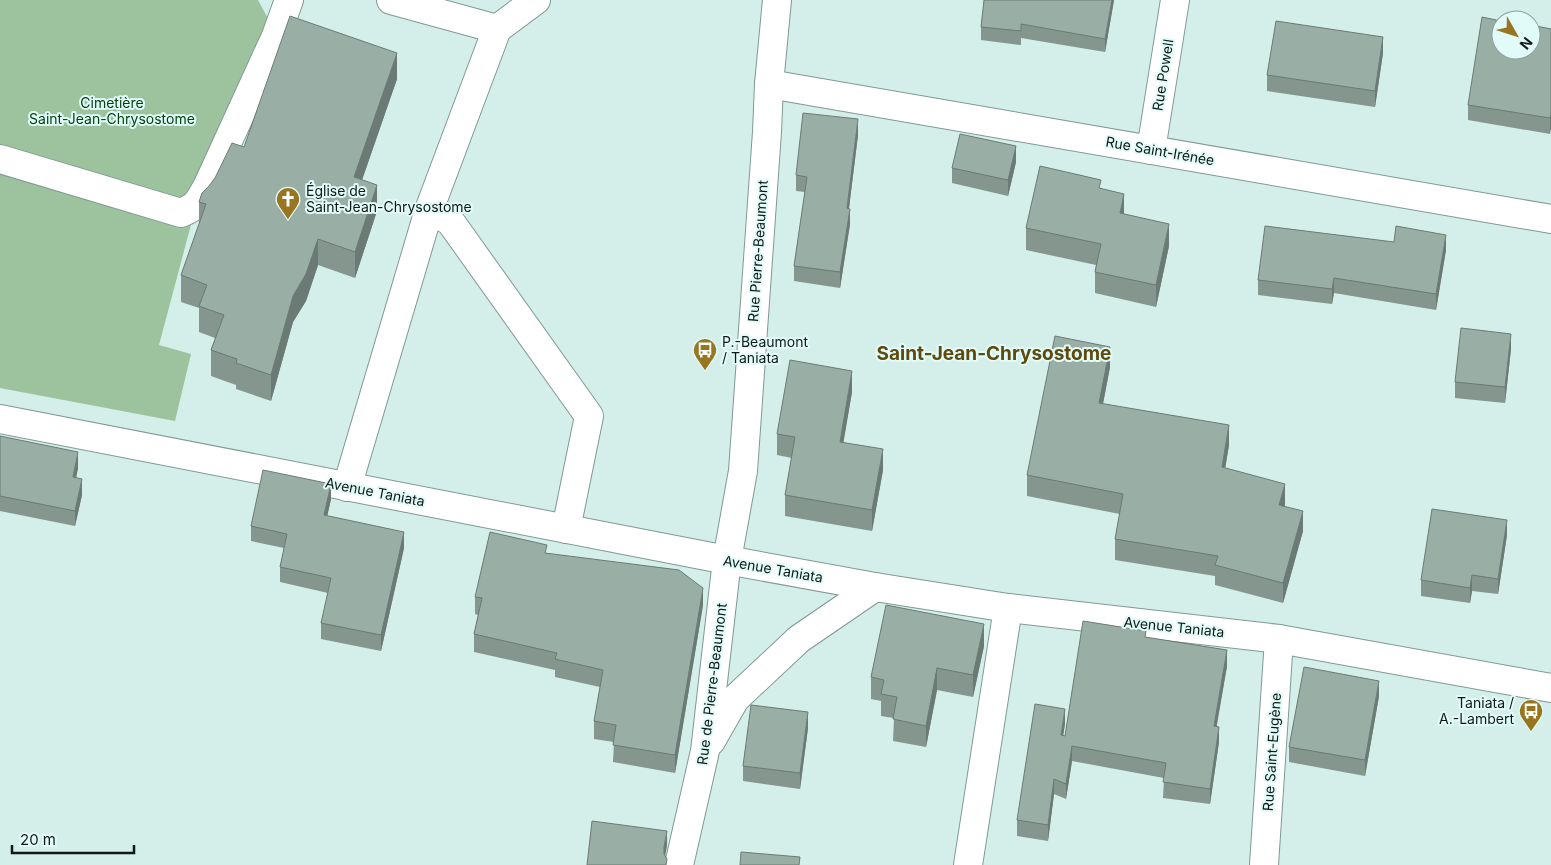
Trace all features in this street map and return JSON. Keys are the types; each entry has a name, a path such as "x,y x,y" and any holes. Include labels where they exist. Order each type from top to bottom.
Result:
{"main road":[{"path":"0,159 181,212 191,209 197,205 215,170 276,36 289,0"},
{"path":"390,0 497,29"},
{"path":"346,487 429,210 497,29 536,0"},
{"name":"Rue Pierre-Beaumont","path":"727,560 742,471 769,84 777,0"},
{"name":"Rue Powell","path":"1151,150 1175,0"},
{"name":"Rue Saint-Irénée","path":"769,84 1551,219"},
{"path":"429,210 450,220 589,416 566,529"},
{"name":"Avenue Taniata","path":"0,420 875,587 1008,608 1279,639 1551,688"},
{"name":"Rue de Pierre-Beaumont","path":"679,865 705,751 727,560"},
{"path":"705,751 735,699 799,639 875,587"},
{"path":"968,865 1008,608"},
{"name":"Rue Saint-Eugène","path":"1264,865 1279,639"}],"green space":[{"name":"Cimetière Saint-Jean-Chrysostome","path":"0,0 258,0 271,24 204,176 159,345 191,354 175,421 0,388"}],"building":[{"path":"984,0 1112,0 1105,39 1021,24 1021,31 981,27"},
{"name":"Église de Saint-Jean-Chrysostome","path":"290,16 397,53 354,177 377,185 355,252 318,239 306,274 293,296 271,375 236,363 237,359 211,350 224,315 199,306 207,285 181,275 206,204 199,202 202,193 215,178 232,143 244,147"},
{"path":"1482,17 1491,19 1491,60 1541,60 1541,27 1551,29 1550,118 1468,105"},
{"path":"1276,21 1383,37 1375,91 1267,75"},
{"path":"803,113 858,119 847,208 850,209 840,272 794,266 807,177 796,175"},
{"path":"960,134 1016,146 1008,180 952,168"},
{"path":"1040,166 1101,180 1099,188 1124,194 1120,213 1169,224 1156,285 1095,272 1101,244 1026,228"},
{"path":"1265,226 1394,242 1396,226 1446,235 1436,294 1334,278 1332,289 1258,280"},
{"path":"1461,328 1511,334 1505,387 1455,382"},
{"path":"1055,336 1110,347 1099,403 1229,425 1222,467 1285,484 1279,505 1303,511 1283,583 1215,565 1218,556 1115,539 1123,494 1027,475"},
{"path":"790,360 852,371 840,442 883,449 872,510 785,495 795,437 777,434"},
{"path":"0,436 78,452 73,477 82,479 75,511 0,496"},
{"path":"263,470 331,484 324,515 404,532 381,635 321,623 331,578 280,567 287,534 251,526"},
{"path":"1432,509 1507,520 1498,579 1472,575 1470,588 1421,580"},
{"path":"490,532 547,545 545,553 679,570 703,588 675,755 613,745 616,725 594,721 603,670 555,659 557,653 474,634 482,598 475,597"},
{"path":"886,605 984,624 973,675 937,668 926,726 893,719 897,697 881,694 884,680 871,677"},
{"path":"1083,621 1146,631 1145,637 1227,650 1214,726 1219,727 1210,789 1163,782 1166,763 1072,746 1066,784 1054,779 1048,825 1017,820 1035,704 1065,709 1061,735 1065,736"},
{"path":"1304,667 1379,681 1365,760 1289,747"},
{"path":"751,705 808,712 800,773 743,766"},
{"path":"592,821 667,831 664,847 664,854 667,859 666,865 587,865"},
{"path":"741,852 800,857 799,865 740,865"}],"place":[{"name":"Église de Saint-Jean-Chrysostome","path":"288,220"},
{"name":"P.-Beaumont / Taniata","path":"705,371"},
{"name":"Taniata / A.-Lambert","path":"1531,732"}],"district":[{"name":"Saint-Jean-Chrysostome","path":"994,353"}]}
